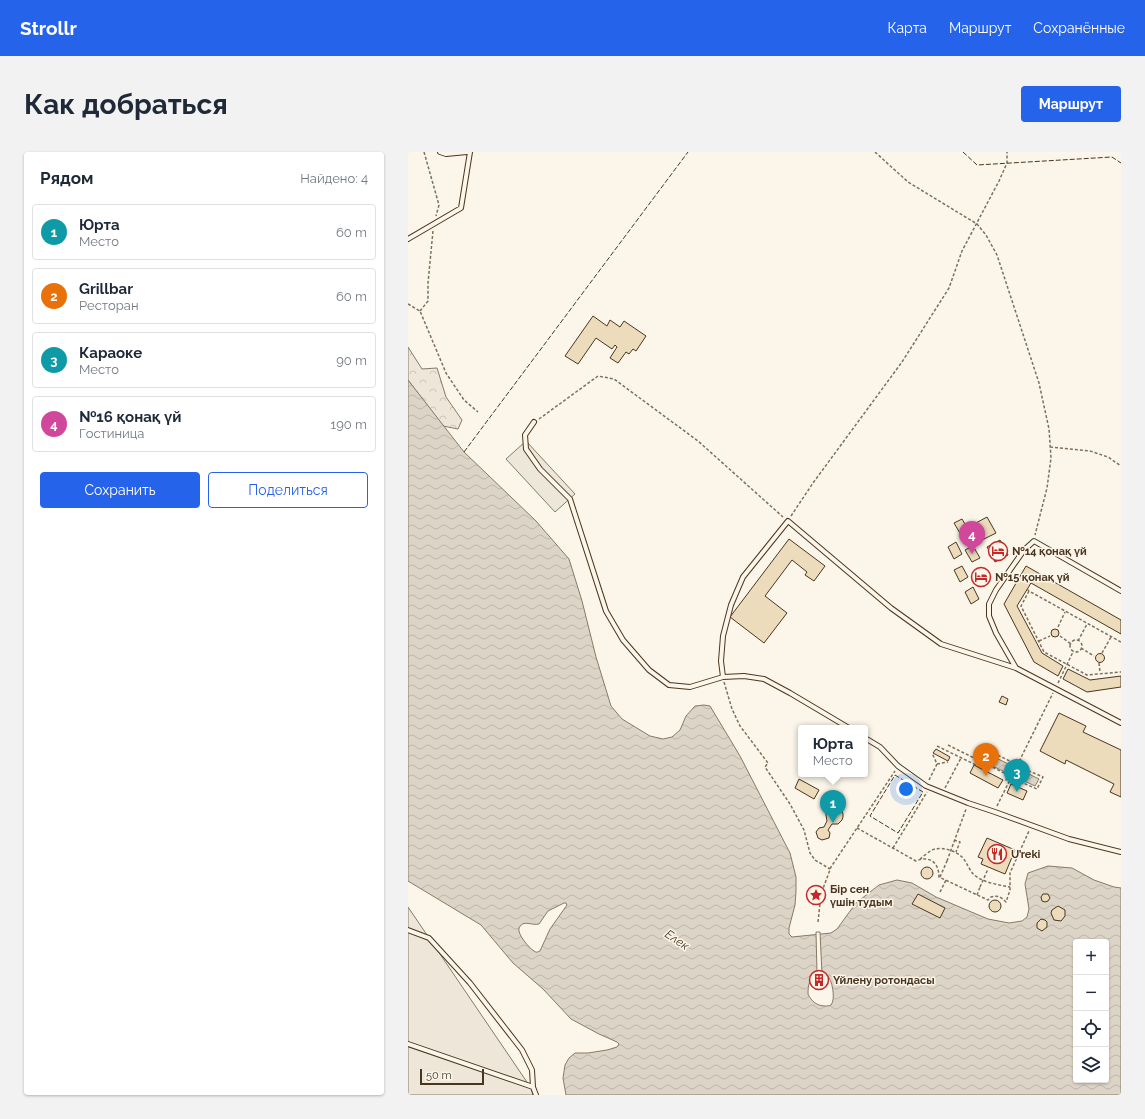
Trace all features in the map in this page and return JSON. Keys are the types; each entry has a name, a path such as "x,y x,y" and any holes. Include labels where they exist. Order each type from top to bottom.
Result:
{"lane":[{"path":"408,239 461,208 468,152 446,154 440,152"},
{"path":"534,422 525,435 526,449 540,469 570,499 606,611 623,640 649,670 669,685 690,687 723,677 744,676 764,679 844,725"},
{"path":"723,677 723,636 731,605 743,577 788,521 891,608 941,644 1016,668 1121,723"},
{"path":"1016,668 996,633 989,616 989,604 996,590 1016,560 1034,541 1121,591"},
{"path":"868,740 880,747 898,766 928,786 968,803 1069,839 1121,852"},
{"path":"408,930 430,938 470,983 522,1050 532,1070 533,1087 536,1095"},
{"path":"408,1044 533,1087"}],"path":[{"path":"875,152 908,182 977,224 986,235 997,255 1039,383 1049,429 1051,458 1047,488 1034,541"},
{"path":"534,422 598,376 614,379 698,441 788,521 813,483 902,362 949,288 962,251 1007,163 1007,152"},
{"path":"408,304 420,311 446,373 464,400 478,412"},
{"path":"1050,447 1090,451 1108,457 1121,466"},
{"path":"1027,589 1065,612 1121,642"},
{"path":"1029,591 1021,606 1044,652 1087,675 1121,672"},
{"path":"1058,627 1065,612"},
{"path":"1078,640 1087,624"},
{"path":"1039,642 1050,636"},
{"path":"1060,636 1071,644"},
{"path":"1102,653 1111,636"},
{"path":"1073,652 1069,646 1072,641 1078,640"},
{"path":"1078,640 1082,646 1081,648 1094,656"},
{"path":"1073,652 1080,651 1081,648"},
{"path":"995,812 1073,652"},
{"path":"1100,663 1100,674"},
{"path":"723,677 732,709 740,726 768,763 765,767 790,804 804,830 810,853 815,860 830,869"},
{"path":"948,745 1008,775 1006,780 1009,782"},
{"path":"937,746 976,765 987,750 1014,763 1017,759 1020,760"},
{"path":"893,848 928,786 936,764 932,754"},
{"path":"942,792 961,758"},
{"path":"1009,782 1012,783 1014,779 1037,789 1043,777 1020,767 1023,761 1020,760"},
{"path":"936,764 948,762"},
{"path":"818,922 821,894 830,869 898,766"},
{"path":"940,877 968,803"},
{"path":"940,877 988,900 994,896 1002,898 1006,902 1010,887 1010,873 1032,825"},
{"path":"856,828 916,861 921,859 933,862 938,868 940,877"},
{"path":"954,840 960,842 956,852"},
{"path":"916,861 935,849 956,852 962,857 970,870 978,878 1010,887"},
{"path":"977,895 988,870"},
{"path":"940,892 946,880"}],"green space":[{"path":"408,347 422,369 437,368 446,397 462,420 458,429 443,426 408,380"},
{"path":"408,907 531,1088 533,1095 408,1095"}],"shaded area":[{"path":"526,441 575,494 555,512 506,459"}],"water":[{"name":"Елек","path":"408,380 464,452 536,521 569,559 611,706 622,719 650,736 663,739 672,737 680,730 686,716 695,706 710,706 740,756 790,853 796,877 795,905 789,928 789,934 792,937 831,933 837,929 856,903 879,885 897,880 912,883 936,897 988,919 1009,923 1022,921 1027,917 1029,909 1025,884 1028,873 1048,866 1072,868 1094,880 1121,888 1121,1095 566,1095 563,1078 565,1065 569,1058 575,1053 588,1053 607,1050 617,1047 619,1044 571,1019 543,989 513,963 481,925 408,881","holes":["566,903 567,905 550,929 540,951 535,952 524,941 520,934 519,928 525,923 539,924 548,911","817,974 823,974 829,977 833,994 832,1002 829,1006 819,1005 809,997 809,985 812,977"]},
{"path":"990,755 1039,779 1035,786 986,763"}],"pier":[{"path":"816,932 820,932 822,974 817,974"}],"building":[{"path":"593,316 607,326 610,320 620,327 624,321 646,336 636,351 633,349 629,354 626,352 618,363 610,358 617,347 615,345 612,349 596,338 578,364 565,356"},
{"path":"987,517 996,533 982,540 974,524"},
{"path":"962,519 969,531 961,535 954,523"},
{"path":"789,539 825,566 814,581 805,575 807,572 792,560 765,596 787,613 764,643 730,617"},
{"name":"№14 қонақ үй","path":"1000,540 1008,555 995,562 987,547"},
{"path":"956,542 962,554 954,559 948,547"},
{"path":"973,546 980,558 972,562 965,550"},
{"path":"962,566 968,577 960,582 954,570"},
{"path":"1026,566 1121,620 1121,634 1031,583 1017,606 1042,653 1063,666 1058,676 1034,662 1004,604"},
{"name":"№15 қонақ үй","path":"982,569 988,581 980,585 974,573"},
{"path":"973,587 979,599 971,604 965,592"},
{"path":"1053,629 1057,629 1059,633 1057,637 1053,637 1051,635 1051,631"},
{"path":"1098,654 1102,654 1104,658 1102,662 1098,662 1096,660 1096,656"},
{"path":"1068,669 1090,680 1121,676 1121,687 1087,692 1063,679"},
{"path":"1002,696 1008,699 1006,705 999,702"},
{"path":"1059,713 1086,726 1083,732 1121,750 1121,797 1110,792 1114,784 1066,760 1065,764 1040,751"},
{"path":"936,749 950,757 948,761 933,753"},
{"path":"974,765 1003,780 998,788 970,773"},
{"path":"799,779 819,790 814,799 795,788"},
{"path":"1011,784 1027,791 1023,800 1007,793"},
{"path":"833,807 841,809 843,814 842,820 838,824 832,824 828,830 830,833 829,838 822,840 818,838 816,832 819,828 824,827 827,821 826,812"},
{"name":"U’reki","path":"987,838 1015,850 1005,874 981,864 983,859 978,857"},
{"path":"925,867 929,867 933,873 929,879 925,879 921,875 921,871"},
{"path":"918,894 945,908 940,918 912,904"},
{"path":"1043,894 1048,894 1050,898 1048,901 1042,901 1041,897"},
{"path":"993,900 997,900 1001,906 997,912 993,912 989,908 989,904"},
{"path":"1058,906 1065,910 1065,916 1061,921 1054,920 1051,913 1052,910"},
{"path":"1041,919 1047,922 1047,927 1042,931 1037,928 1037,923"},
{"name":"Үйлену ротондaсы","path":"814,975 825,975 824,986 814,985"}],"fence":[{"path":"464,452 688,152"},
{"path":"963,152 977,165 1112,157 1121,163"},
{"path":"895,775 923,792 898,833 870,816 895,775"}],"place":[{"name":"№14 қонақ үй","path":"998,551"},
{"name":"№16 қонақ үй","path":"972,554"},
{"name":"№15 қонақ үй","path":"981,577"},
{"name":"Grillbar","path":"986,776"},
{"name":"Караоке","path":"1017,792"},
{"name":"Юрта","path":"833,823"},
{"name":"U’reki","path":"997,854"},
{"name":"Бір сен үшін тудым","path":"816,895"},
{"name":"Үйлену ротондaсы","path":"819,980"}]}
